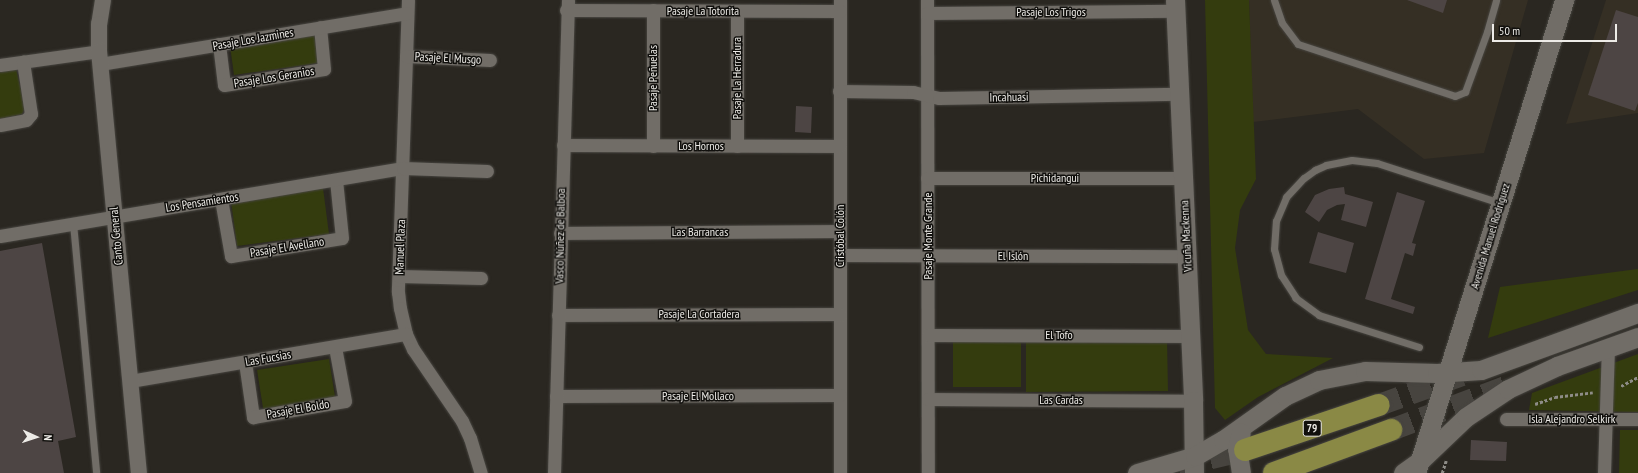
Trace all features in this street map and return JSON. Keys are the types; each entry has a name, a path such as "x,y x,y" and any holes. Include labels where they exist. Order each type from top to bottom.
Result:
{"highway":[{"name":"79","path":"1245,450 1379,405"},
{"path":"1274,473 1391,430"}],"main road":[{"name":"Avenida Manuel Rodríguez","path":"1418,466 1564,0"},
{"name":"Vicuña Mackenna","path":"1176,6 1195,465"},
{"path":"1137,473 1195,465 1285,396 1314,382 1337,375 1373,370 1448,373 1474,372 1498,366 1638,314"},
{"path":"1403,473 1418,466 1452,430 1496,396 1536,375 1638,337"},
{"path":"1241,473 1237,449 1243,427"}],"street":[{"name":"Canto General","path":"103,0 99,24 99,57 139,473"},
{"name":"Pasaje La Totorita","path":"567,5 653,10 737,11 840,5"},
{"name":"Vasco Núñez de Balboa","path":"554,473 567,5"},
{"name":"Cristóbal Colón","path":"840,5 840,473"},
{"name":"Pasaje Los Trigos","path":"927,6 1176,6"},
{"name":"Pasaje Monte Grande","path":"927,6 928,473"},
{"name":"Pasaje Los Jazmines","path":"0,65 99,57 219,44 320,27 407,7"},
{"name":"Manuel Plaza","path":"407,7 399,276 400,308 406,334 423,365 462,421 470,438 481,473"},
{"name":"Pasaje Peñuelas","path":"653,10 653,146"},
{"name":"Pasaje La Herradura","path":"737,11 737,146"},
{"name":"Pasaje Los Geranios","path":"219,44 224,85 324,69 320,27"},
{"name":"Pasaje El Musgo","path":"406,56 490,60"},
{"path":"0,125 26,120 31,114 23,62"},
{"name":"Incahuasi","path":"840,91 912,92 939,98 1179,94"},
{"name":"Los Hornos","path":"563,145 840,146"},
{"name":"Los Pensamientos","path":"0,236 403,168 487,171"},
{"name":"Pichidangui","path":"927,178 1183,178"},
{"name":"Pasaje El Avellano","path":"221,199 231,256 342,238 336,180"},
{"name":"Las Barrancas","path":"560,233 840,231"},
{"name":"El Islón","path":"840,255 1187,256"},
{"path":"399,276 481,278"},
{"name":"Pasaje La Cortadera","path":"558,314 840,314"},
{"name":"Las Fucsias","path":"130,381 406,334"},
{"name":"El Tofo","path":"928,335 1190,336"},
{"name":"Pasaje El Boldo","path":"245,362 254,417 345,401 335,347"},
{"path":"1604,473 1608,348"},
{"name":"Pasaje El Mollaco","path":"556,396 840,395"},
{"name":"Las Cardas","path":"928,400 1193,401"},
{"name":"Isla Alejandro Selkirk","path":"1506,419 1638,419"}],"lane":[{"path":"1274,0 1282,23 1298,44 1455,96 1465,92 1487,32 1496,0"},
{"path":"1418,347 1319,315 1296,298 1280,275 1274,249 1276,221 1286,197 1314,170 1332,163 1352,160 1377,163 1501,203"},
{"path":"73,224 96,472"}],"shaded area":[{"path":"1249,0 1528,0 1484,153 1424,159 1358,109 1253,122"},
{"path":"1606,0 1638,0 1638,113 1566,124"}],"green space":[{"path":"1205,0 1249,0 1256,179 1240,210 1235,248 1248,330 1266,354 1333,358 1258,397 1225,420 1215,408"},
{"path":"314,33 318,63 234,75 230,46"},
{"path":"9,65 16,69 25,108 22,114 0,119 0,66"},
{"path":"323,188 329,234 237,246 231,201"},
{"path":"1638,269 1638,290 1488,338 1500,287"},
{"path":"1167,339 1168,391 1026,392 1026,340"},
{"path":"953,342 1021,342 1021,387 953,387"},
{"path":"1638,354 1638,412 1529,410 1532,393"},
{"path":"329,359 336,403 264,414 257,370"},
{"path":"1620,430 1638,430 1638,473 1619,473"}],"building":[{"path":"1407,0 1447,0 1443,13"},
{"path":"1616,10 1638,17 1638,103 1635,111 1588,95"},
{"path":"796,106 812,107 811,133 795,132"},
{"path":"1344,187 1345,194 1373,202 1366,227 1341,220 1345,204 1337,205 1327,210 1319,222 1305,212 1315,195 1329,189"},
{"path":"1397,192 1425,201 1412,243 1416,244 1413,256 1405,253 1391,299 1415,307 1413,314 1365,299"},
{"path":"1318,232 1354,243 1346,273 1309,263"},
{"path":"42,243 76,437 58,441 64,473 0,473 0,251"},
{"path":"1471,440 1507,442 1506,461 1470,460"}],"tunnel":[{"path":"1379,405 1462,375"},
{"path":"1391,430 1508,386"},
{"path":"1178,466 1245,450"}]}
